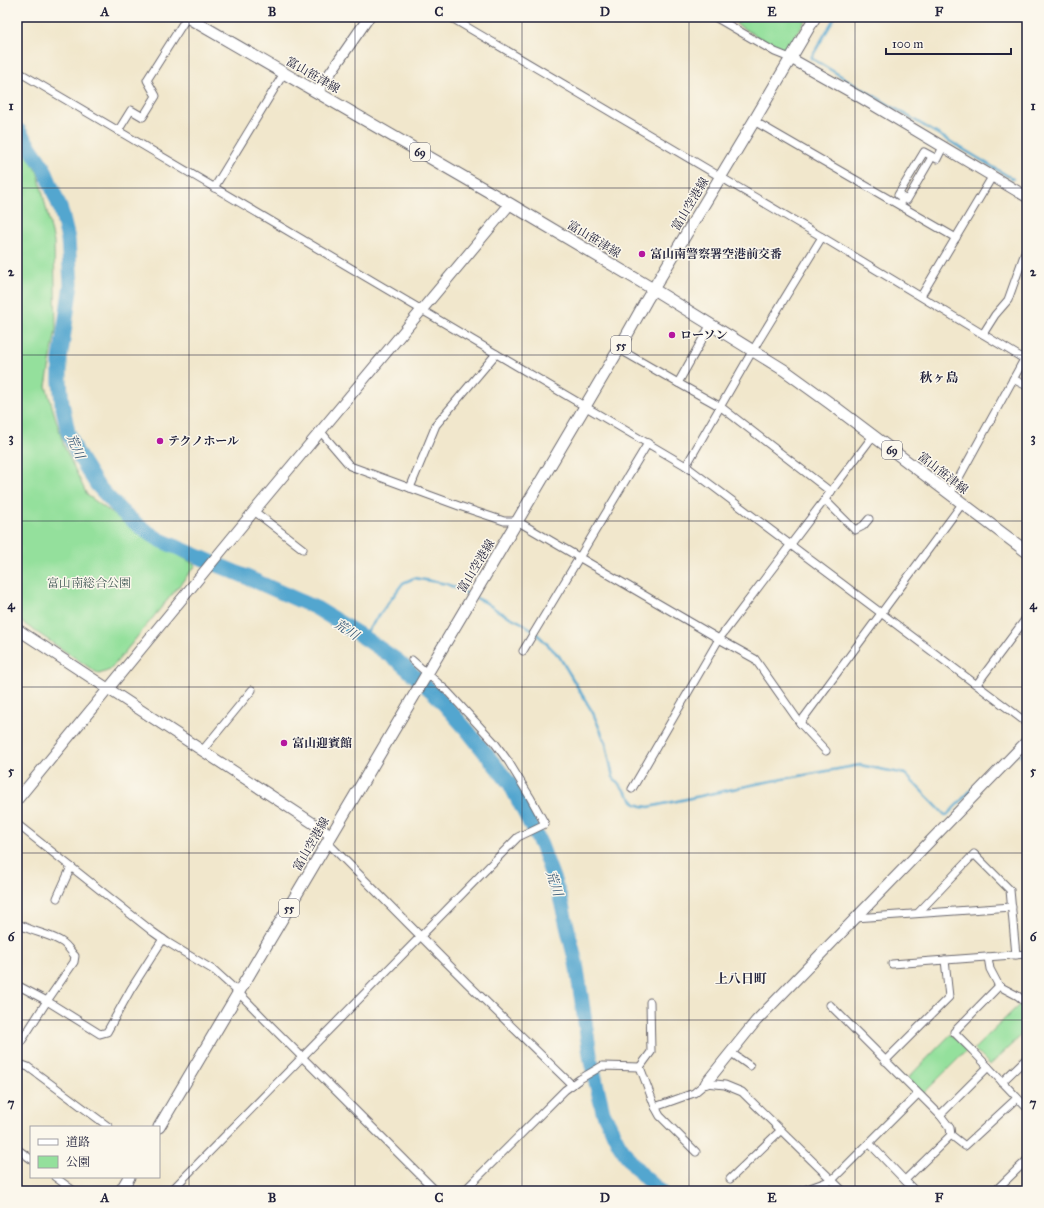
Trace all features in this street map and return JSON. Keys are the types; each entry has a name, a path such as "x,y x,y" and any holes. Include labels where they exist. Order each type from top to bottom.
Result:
{"main road":[{"name":"富山笹津線","path":"187,17 510,204 754,350 784,370 1027,552"},
{"name":"富山空港線","path":"160,1126 815,17"},
{"path":"121,1191 128,1178"}],"street":[{"path":"17,20 20,17"},
{"path":"118,131 132,110 143,117 156,96 147,80 187,17"},
{"path":"317,92 369,17"},
{"path":"450,17 983,334 1026,356 950,494"},
{"path":"716,17 775,52 790,58 858,96 1027,197"},
{"path":"17,70 686,466 1027,723"},
{"path":"214,188 284,73"},
{"path":"754,121 901,201 956,238"},
{"path":"901,201 898,195 924,152 937,159 944,148"},
{"path":"921,296 992,177"},
{"path":"17,800 204,574 254,511 510,204"},
{"path":"686,466 822,237"},
{"path":"983,334 995,315 1008,300 1027,247"},
{"path":"678,383 711,324"},
{"path":"619,349 721,407 832,492"},
{"path":"410,488 436,425 496,354"},
{"path":"1013,379 1027,386"},
{"path":"321,432 350,466 504,521 517,521 755,659 800,723 826,751"},
{"path":"632,789 719,639 792,545 873,436"},
{"path":"523,651 648,443"},
{"path":"825,500 855,530 869,519"},
{"path":"800,723 962,504"},
{"path":"254,511 302,549"},
{"path":"977,684 1027,617"},
{"path":"17,630 202,751 329,839 467,983 572,1085"},
{"path":"171,1191 518,837 544,824 530,797 508,761 494,742 447,691 412,660"},
{"path":"202,751 252,690"},
{"path":"655,1107 694,1093 706,1083 756,1021 1027,741"},
{"path":"17,824 162,939 215,971 238,992 436,1191"},
{"path":"918,913 974,854 1010,890 1016,955"},
{"path":"56,898 70,867"},
{"path":"855,918 1012,907"},
{"path":"17,922 23,927 62,942 75,956 74,962 17,1048"},
{"path":"17,985 47,1001 100,1034 108,1032 131,989 162,939"},
{"path":"892,964 1027,954"},
{"path":"988,957 990,969 999,986 1018,996 1027,1004"},
{"path":"885,1060 949,997 945,960"},
{"path":"999,986 954,1032 1027,1108"},
{"path":"640,1067 651,1052 650,1002"},
{"path":"830,1005 940,1116 950,1128 951,1135 965,1146 1017,1098"},
{"path":"730,1052 750,1066"},
{"path":"1002,1082 1027,1058"},
{"path":"17,1063 28,1066 108,1126"},
{"path":"464,1191 565,1090 580,1079 602,1066 640,1067"},
{"path":"640,1067 655,1107 660,1116 696,1152"},
{"path":"940,1116 988,1067"},
{"path":"706,1083 725,1085 742,1092 843,1191"},
{"path":"802,1191 832,1180 918,1094"},
{"path":"730,1179 781,1130"},
{"path":"904,1180 951,1135"},
{"path":"869,1143 915,1191"},
{"path":"17,1149 30,1158"},
{"path":"995,1191 1027,1160"},
{"path":"56,1178 74,1191"}],"green space":[{"path":"740,17 807,17 788,50 784,52 736,24"},
{"name":"富山南総合公園","path":"17,138 38,173 54,242 56,329 46,386 64,446 87,495 141,534 196,565 110,670 99,674 17,619"},
{"path":"1021,1003 1027,1010 1027,1030 990,1065 974,1049"},
{"path":"951,1034 967,1050 922,1095 907,1079"}],"waterway":[{"path":"835,17 811,58 1013,179"},
{"name":"荒川","path":"17,130 44,168 61,210 68,239 71,284 60,360 60,381 62,403 68,432 77,453 97,485 121,511 140,527 160,540 316,608 398,661 436,695 467,730 510,784 541,845 560,897 576,963 591,1061 603,1112 619,1144 631,1162 644,1177 660,1191"},
{"path":"363,637 403,583 414,578 447,584 470,595"},
{"path":"476,598 533,630 559,656 593,713 606,744 613,777 636,804 649,807 761,783 860,765 905,774 946,816 974,787 979,786"},
{"path":"1020,756 1027,749"}],"place":[{"name":"富山南警察署空港前交番","path":"642,254"},
{"name":"ローソン","path":"672,335"},
{"name":"テクノホール","path":"160,441"},
{"name":"富山迎賓館","path":"284,743"}],"district":[{"name":"秋ヶ島","path":"939,377"},
{"name":"上八日町","path":"741,978"}]}
